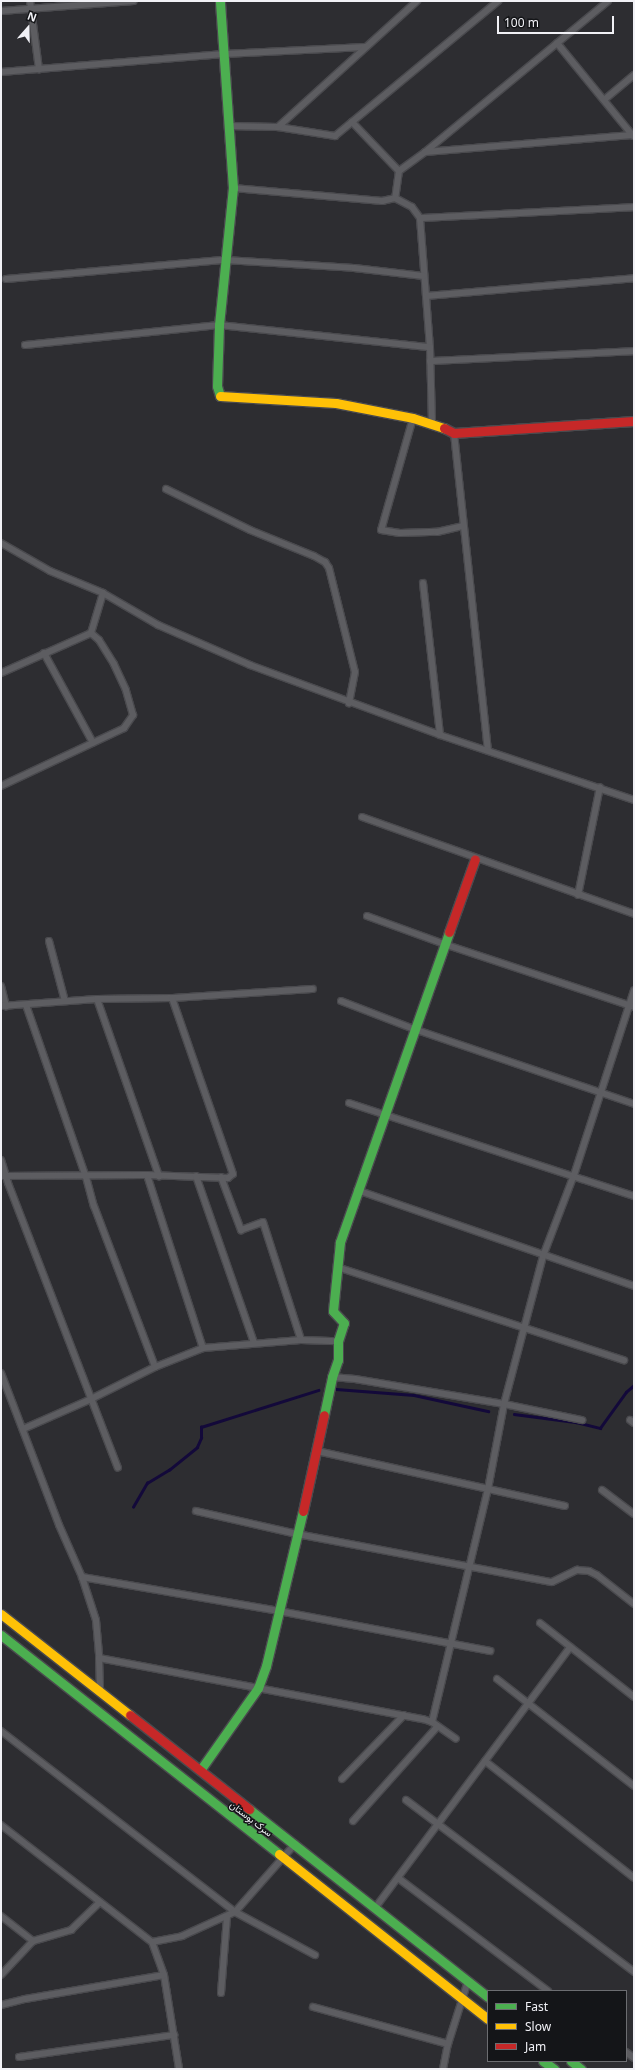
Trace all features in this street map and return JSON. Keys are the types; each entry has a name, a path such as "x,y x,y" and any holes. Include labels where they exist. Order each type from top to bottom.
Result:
{"street":[{"path":"30,1 39,69"},
{"path":"1,11 134,1"},
{"path":"220,1 233,188 231,224 225,260 219,325 217,386 220,397 336,403 414,418 432,423 454,434 634,421"},
{"path":"278,127 417,1"},
{"path":"228,126 278,127 335,136 498,1"},
{"path":"395,198 399,172 426,152 608,1"},
{"path":"557,43 633,136"},
{"path":"1,72 224,54 365,47"},
{"path":"604,100 634,75"},
{"path":"352,122 399,172"},
{"path":"426,152 633,136"},
{"path":"233,188 375,201 395,198 412,208 420,218 430,347 432,423"},
{"path":"420,218 634,207"},
{"path":"6,279 225,260 354,268 424,276"},
{"path":"426,296 634,278"},
{"path":"25,346 219,325 430,347"},
{"path":"430,361 634,351"},
{"path":"414,418 381,530 400,533 437,532 463,526"},
{"path":"454,434 463,526 476,626 488,750"},
{"path":"166,489 250,530 314,556 325,562 329,568 355,672 349,703"},
{"path":"1,543 50,570 103,593 158,625 250,665 349,703 440,735 600,787 634,800"},
{"path":"423,583 440,735"},
{"path":"91,633 103,593"},
{"path":"1,673 91,633"},
{"path":"1,786 124,728 133,715 126,690 114,664 99,640 91,633"},
{"path":"44,653 93,743"},
{"path":"578,895 600,787"},
{"path":"362,817 475,859 634,914"},
{"path":"201,1769 258,1688 266,1666 317,1451 332,1377 338,1360 338,1341 344,1322 333,1311 340,1242 357,1190 475,859"},
{"path":"367,916 444,944 631,1005"},
{"path":"49,941 65,1001"},
{"path":"1,986 3,1006 97,999 172,998 313,989"},
{"path":"432,1722 470,1568 488,1489 504,1404 523,1328 543,1256 574,1175 600,1093 631,1005 634,990"},
{"path":"3,1176 86,1177 147,1175 228,1178 233,1174 172,998"},
{"path":"97,999 159,1176"},
{"path":"341,1001 414,1029 634,1104"},
{"path":"26,1005 86,1177 94,1206 156,1367"},
{"path":"349,1103 574,1175 634,1196"},
{"path":"1,1160 3,1176 118,1468"},
{"path":"147,1175 204,1348"},
{"path":"196,1176 254,1343"},
{"path":"221,1177 241,1230 263,1222 301,1340"},
{"path":"357,1190 543,1256 634,1286"},
{"path":"337,1267 624,1360"},
{"path":"23,1429 91,1400 156,1367 204,1348 301,1340 338,1341"},
{"path":"1,1373 59,1525 82,1577 96,1620 100,1691"},
{"path":"332,1377 355,1379 504,1404 582,1420"},
{"path":"317,1451 565,1506"},
{"path":"602,1490 634,1514"},
{"path":"196,1511 297,1534 470,1568 552,1582 577,1570 589,1571 597,1575 634,1604"},
{"path":"82,1577 279,1611 490,1651"},
{"name":"سرک بوستان","path":"1,1614 201,1769 487,1996"},
{"path":"540,1623 634,1697"},
{"name":"سرک بوستان","path":"1,1635 487,2018"},
{"path":"375,1908 437,1823 570,1647"},
{"path":"99,1658 404,1715 432,1722 456,1739"},
{"path":"497,1679 634,1786"},
{"path":"342,1779 404,1715"},
{"path":"353,1821 438,1726"},
{"path":"1,1731 235,1912 315,1955"},
{"path":"484,1761 634,1878"},
{"path":"406,1800 634,1972"},
{"path":"1,1825 152,1942 164,1975 179,2069"},
{"path":"152,1942 182,1936 235,1912 295,1844"},
{"path":"398,1878 547,1990"},
{"path":"1,1975 33,1941 70,1930 100,1902"},
{"path":"1,1916 33,1941"},
{"path":"221,1993 227,1916"},
{"path":"1,2005 25,1999 164,1975"},
{"path":"443,2069 448,2044 461,1999 468,1981"},
{"path":"313,2008 448,2044"},
{"path":"18,2057 174,2035"},
{"path":"544,2062 554,2069"},
{"path":"572,2062 581,2069"}],"waterway":[{"path":"514,1414 576,1422 600,1428 626,1392 634,1385"},
{"path":"336,1389 414,1395 488,1411"},
{"path":"133,1507 147,1483 169,1470 197,1447 201,1438 201,1427 318,1390"}],"traffic: fast":[{"path":"220,1 233,188 219,325 217,386 220,396"},
{"path":"324,1415 332,1377 338,1360 338,1341 344,1323 333,1311 340,1242 449,932"},
{"path":"201,1769 258,1688 266,1666 303,1511"},
{"path":"1,1635 279,1854"},
{"path":"249,1809 487,1996"},
{"path":"544,2062 554,2069"},
{"path":"572,2062 581,2069"}],"traffic: slow":[{"path":"220,396 336,403 413,418 444,428"},
{"path":"1,1614 130,1715"},
{"path":"279,1854 487,2018"}],"traffic: jam":[{"path":"444,428 454,433 634,421"},
{"path":"449,932 475,859"},
{"path":"303,1511 324,1415"},
{"path":"130,1715 249,1809"}]}
